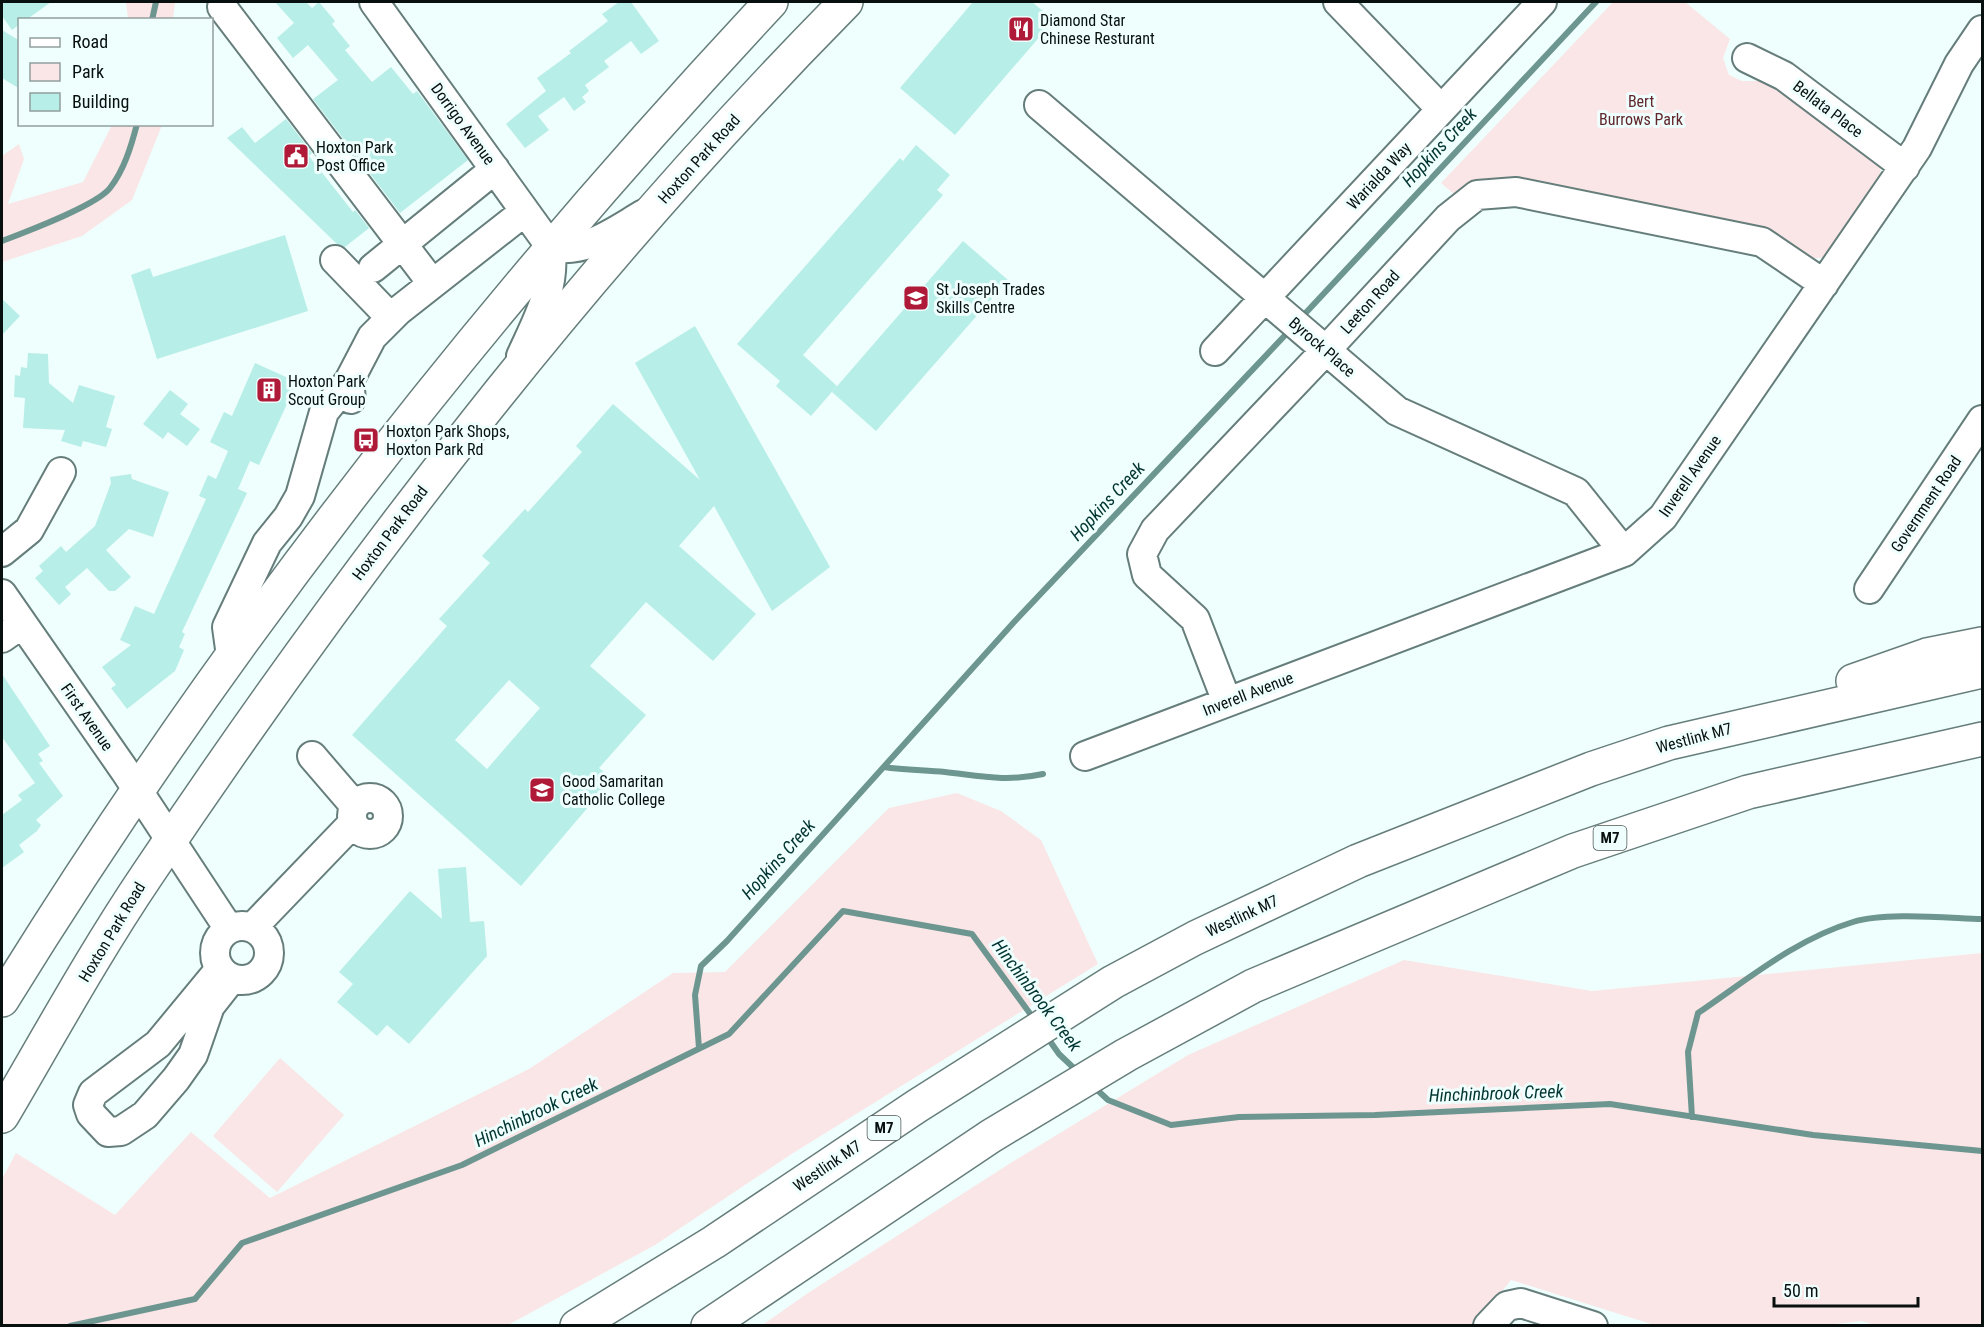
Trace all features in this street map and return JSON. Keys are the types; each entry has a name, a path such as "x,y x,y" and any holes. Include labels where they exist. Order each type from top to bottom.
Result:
{"main road":[{"path":"2,1000 138,790 231,656 447,372 550,246 664,117 771,2"},
{"name":"Hoxton Park Road","path":"2,1116 145,877 368,560 508,384 654,208 846,2"},
{"path":"1669,743 1928,655 1983,644"},
{"name":"Westlink M7","path":"577,1326 714,1242 917,1106 1103,988 1195,938 1358,861 1592,770 1669,743 1983,671"},
{"name":"M7","path":"708,1326 991,1136 1126,1055 1253,986 1572,851 1748,792 1983,739"},
{"name":"M7","path":"1748,792 1983,755"}],"street":[{"name":"Dorrigo Avenue","path":"374,2 550,246"},
{"path":"1338,2 1441,110"},
{"name":"Warialda Way","path":"1215,351 1542,2"},
{"path":"222,7 432,283"},
{"name":"Inverell Avenue","path":"1085,756 1624,552 1663,517 1905,167 1917,148 1959,64 1983,30"},
{"name":"Bellata Place","path":"1747,58 1784,76 1905,167"},
{"name":"Byrock Place","path":"1039,105 1397,411 1576,492 1624,552"},
{"path":"373,267 495,169"},
{"name":"Leeton Road","path":"1227,702 1196,619 1172,600 1147,575 1142,555 1155,530 1448,218 1478,195 1516,192 1762,242 1824,284"},
{"path":"508,384 551,283 553,264 550,246 564,250 580,248 654,208"},
{"path":"231,656 227,627 267,543 288,517 300,496 324,412 350,392 372,338 391,318 432,283 524,212"},
{"path":"335,260 391,318"},
{"name":"Government Road","path":"1869,589 1983,420"},
{"path":"2,552 30,530 61,472"},
{"name":"First Avenue","path":"2,594 12,631 138,790 171,841 241,929"},
{"path":"241,929 262,935 268,945 266,963 255,976 244,980 226,974 216,961 216,943 241,929 354,814 312,756"},
{"path":"226,974 210,1006 193,1055 176,1079 145,1115 122,1131 108,1132 91,1114 88,1105 93,1093 158,1044 226,974"},
{"path":"1488,1326 1507,1306 1521,1303 1593,1326"}],"green space":[{"path":"126,2 175,2 173,18 128,18"},
{"name":"Bert Burrows Park","path":"1613,2 1685,2 1730,39 1723,58 1729,75 1742,81 1768,81 1880,164 1881,182 1828,257 1809,259 1456,196 1441,183"},
{"path":"111,126 162,126 132,200 82,236 2,262 2,156 19,144 24,159 8,204 83,182"},
{"path":"957,793 1001,811 1041,840 1098,964 790,1155 655,1245 508,1325 2,1325 2,1179 16,1153 115,1215 191,1132 270,1198 529,1069 673,973 725,972 889,808"},
{"path":"1982,953 1982,1325 1877,1326 1862,1321 1818,1326 1654,1325 1511,1280 1475,1325 761,1326 808,1293 1009,1164 1188,1055 1404,960 1592,991"},
{"path":"280,1058 344,1115 277,1192 213,1136"}],"building":[{"path":"2,2 51,2 29,18 18,18 18,26 12,30 2,16"},
{"path":"275,2 306,2 312,8 319,2 335,21 332,24 350,46 345,50 372,82 391,67 413,94 417,91 468,160 400,213 313,99 338,80 308,45 293,58 277,38 294,23"},
{"path":"619,2 631,2 659,41 641,54 631,41 604,61 609,67 585,85 589,91 582,97 586,102 574,111 564,97 538,116 549,130 525,148 506,124 546,91 537,78 608,21 602,14"},
{"path":"973,2 1032,2 1054,20 955,135 900,88"},
{"path":"2,30 18,40 18,88 2,78"},
{"path":"286,119 312,153 309,156 353,212 355,210 369,228 345,247 337,244 227,138 242,127 255,143"},
{"path":"916,145 950,175 937,190 943,195 803,355 837,386 811,416 776,386 780,381 737,344 900,158 903,161"},
{"path":"285,235 308,311 157,359 131,275 150,268 153,277"},
{"path":"963,241 1008,280 876,431 832,392"},
{"path":"2,299 20,316 2,335"},
{"path":"695,326 830,567 772,611 714,506 679,546 756,614 713,661 646,602 590,666 646,715 599,768 612,779 521,886 352,735 447,626 439,619 490,563 482,556 525,509 528,512 582,452 576,446 613,404 700,480 635,363","holes":["509,680 540,708 487,769 455,740"]},
{"path":"28,353 48,354 49,383 73,403 79,385 115,396 106,427 112,429 106,447 83,441 81,447 61,441 65,430 23,428 25,398 14,397 15,375 20,376 21,367 27,368"},
{"path":"255,363 297,382 259,465 250,461 238,489 247,493 182,632 185,634 179,647 184,650 175,671 127,709 111,688 116,685 102,667 131,645 120,640 135,606 154,614 206,499 199,496 208,475 216,479 228,451 210,442 224,412 232,416"},
{"path":"170,390 188,404 180,414 200,429 187,446 168,432 163,439 143,424"},
{"path":"131,474 132,479 169,492 153,537 129,529 106,550 131,577 115,591 109,591 87,568 65,587 71,594 59,605 35,578 43,571 39,566 61,546 66,552 95,526 111,483 110,477"},
{"path":"2,674 50,746 38,754 43,761 39,763 63,796 36,820 41,825 37,831 19,845 24,852 2,868 2,815 22,800 18,795 35,783 2,737"},
{"path":"466,867 470,922 484,921 487,956 409,1044 387,1025 377,1036 337,1002 353,984 339,972 410,891 442,919 438,869"}],"waterway":[{"path":"152,18 156,2"},
{"name":"Hopkins Creek","path":"1300,319 1596,2"},
{"path":"2,241 59,218 102,195 110,188 123,166 136,126"},
{"name":"Hopkins Creek","path":"699,1048 695,995 701,966 727,941 1015,621 1291,329"},
{"path":"884,767 994,777 1017,778 1043,774"},
{"name":"Hinchinbrook Creek","path":"70,1326 195,1299 242,1243 462,1165 729,1034 843,911 972,934 1034,1019"},
{"path":"1692,1117 1688,1052 1698,1013 1754,974 1812,939 1853,922 1899,916 1982,919"},
{"name":"Hinchinbrook Creek","path":"1047,1037 1059,1054 1078,1072"},
{"name":"Hinchinbrook Creek","path":"1094,1087 1108,1100 1171,1125 1239,1117 1375,1115 1610,1104 1813,1135 1982,1151"}],"place":[{"name":"Diamond Star Chinese Resturant","path":"1021,29"},
{"name":"Hoxton Park Post Office","path":"296,156"},
{"name":"St Joseph Trades Skills Centre","path":"916,298"},
{"name":"Hoxton Park Scout Group","path":"269,390"},
{"name":"Hoxton Park Shops, Hoxton Park Rd","path":"366,440"},
{"name":"Good Samaritan Catholic College","path":"542,790"}]}
